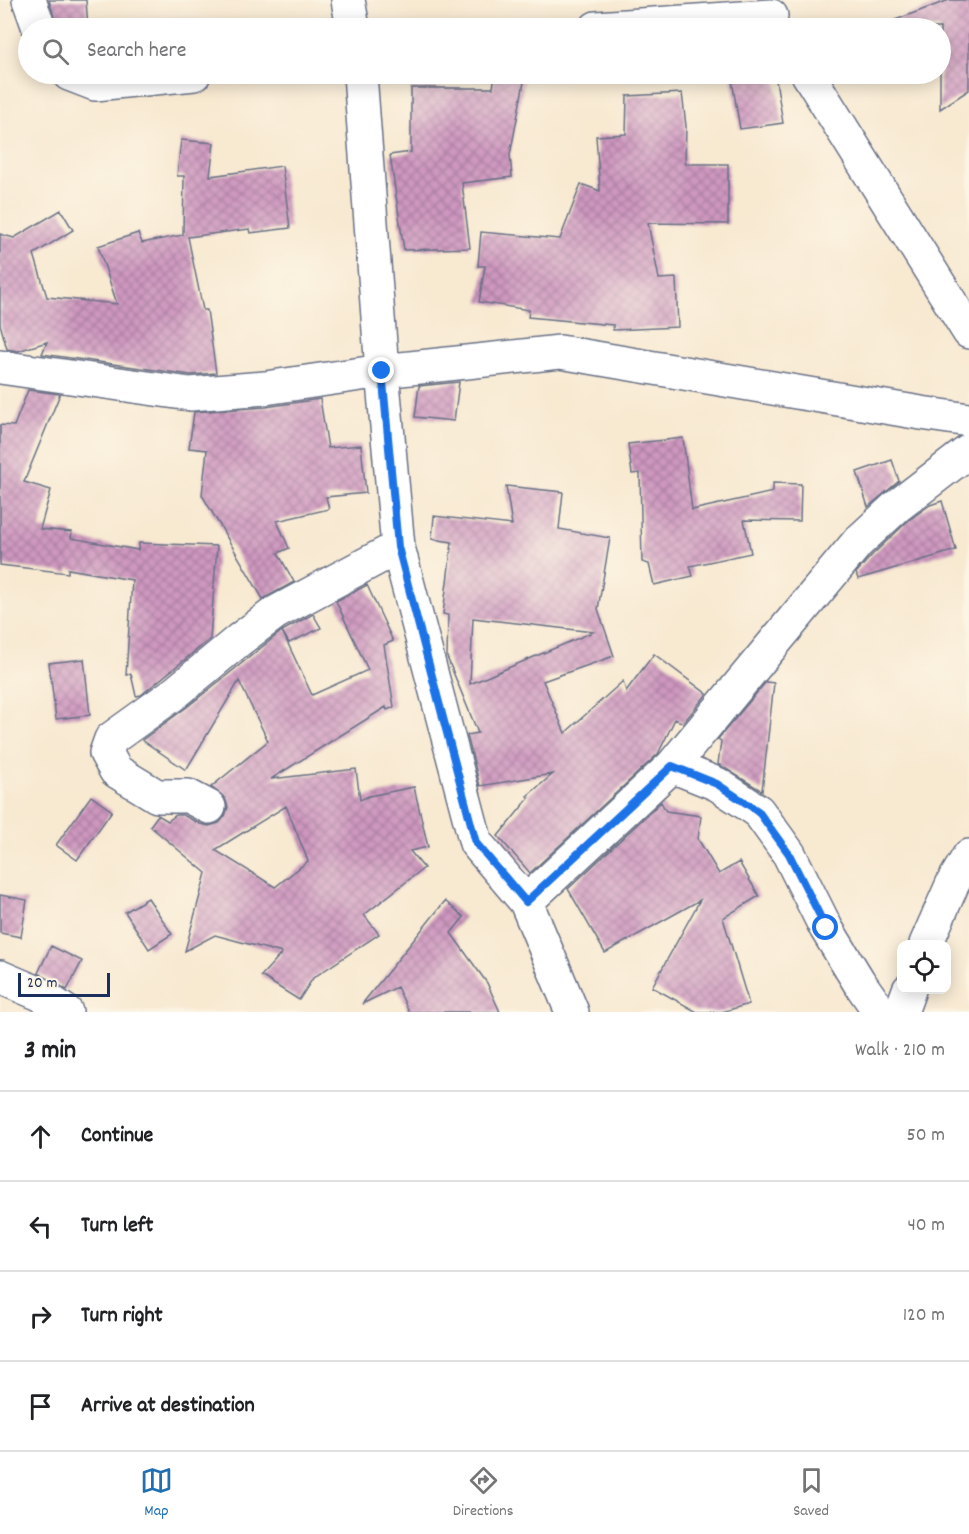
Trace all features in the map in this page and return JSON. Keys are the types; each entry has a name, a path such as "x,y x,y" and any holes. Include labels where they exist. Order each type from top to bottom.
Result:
{"street":[{"path":"29,0 35,18"},
{"path":"348,0 351,18"},
{"path":"731,18 771,15"},
{"path":"361,84 382,371 398,547 476,843 526,902 572,1012"},
{"path":"814,84 969,332"},
{"path":"0,367 190,394 265,388 382,371 560,352 921,414 969,420"},
{"path":"526,902 672,766 858,542 896,507 969,451"},
{"path":"208,807 188,796 157,796 116,771 106,753 111,739 175,693 274,613 398,547"},
{"path":"672,766 717,784 758,811 789,854 826,928 880,1012"},
{"path":"928,940 953,883 969,856"},
{"path":"0,977 40,994 66,1012"},
{"path":"901,1012 908,994"}],"building":[{"path":"49,0 86,0 87,18 54,18"},
{"path":"949,0 969,0 969,90 940,109 940,84 951,84 951,18 901,18"},
{"path":"494,84 524,84 510,155 512,177 462,183 470,248 404,250 390,155 411,152 411,88 493,88"},
{"path":"733,84 777,84 783,123 740,129"},
{"path":"682,93 686,126 685,164 728,164 728,224 648,223 659,279 676,278 678,327 613,330 613,325 528,317 529,310 479,302 485,266 478,266 481,232 560,239 581,184 600,191 596,136 626,134 627,96"},
{"path":"181,140 214,143 210,176 282,166 290,228 250,233 249,229 188,237 203,310 207,310 216,373 191,375 42,354 47,342 18,351 7,349 0,324 0,234 14,238 61,210 73,230 34,254 47,297 117,304 98,246 138,233 142,243 183,235 184,176 177,176"},
{"path":"459,382 454,421 415,417 419,386"},
{"path":"28,390 60,394 24,482 51,490 40,529 72,532 71,538 138,550 139,543 217,546 210,639 141,695 136,696 131,674 126,675 132,580 68,569 68,573 0,565 0,425 14,426"},
{"path":"320,399 328,448 361,445 366,493 326,497 329,509 277,521 289,548 278,553 294,582 263,599 202,495 207,450 189,448 194,412 266,407"},
{"path":"683,438 692,510 773,492 773,483 801,484 800,521 744,520 751,553 690,566 693,576 654,585 649,564 642,562 640,473 632,474 628,444"},
{"path":"892,460 899,481 868,507 857,472"},
{"path":"506,486 563,492 559,529 610,538 598,609 614,656 543,681 565,733 623,681 626,691 654,654 707,694 683,723 675,719 658,754 530,873 498,836 529,798 527,796 553,774 480,786 467,735 478,733 447,657 448,615 443,614 452,542 432,539 434,516 512,525","holes":["473,618 593,632 470,684"]},
{"path":"942,501 956,550 858,579 856,573 908,521 930,505"},
{"path":"367,585 393,641 384,645 394,707 387,710 386,707 271,779 356,769 360,800 414,787 428,847 410,851 424,868 364,915 379,934 313,978 299,1000 261,976 282,953 215,935 185,951 206,873 150,826 158,815 168,821 176,815 183,815 209,826 219,823 225,816 228,807 225,798 211,787 268,741 239,681 186,770 142,740 282,631 312,695 368,670 336,601","holes":["286,806 308,861 275,887 215,850"]},
{"path":"313,614 321,628 289,643 282,631"},
{"path":"84,659 90,715 56,719 49,663"},
{"path":"766,682 774,683 762,791 718,764 721,741 718,739"},
{"path":"91,796 112,811 77,860 56,845"},
{"path":"661,802 666,811 701,816 698,839 719,874 739,862 759,896 723,918 749,1004 722,1012 697,1012 652,987 700,900 605,953 568,889"},
{"path":"0,895 27,900 21,937 0,933"},
{"path":"148,898 172,934 149,949 125,912"},
{"path":"445,901 464,917 451,933 487,983 500,1012 409,1012 397,987 362,1004"},
{"path":"51,946 82,961 67,990 38,973"}],"route":[{"path":"382,371 398,547 476,843 526,902 672,766 717,784 758,811 789,854 826,928"}]}
